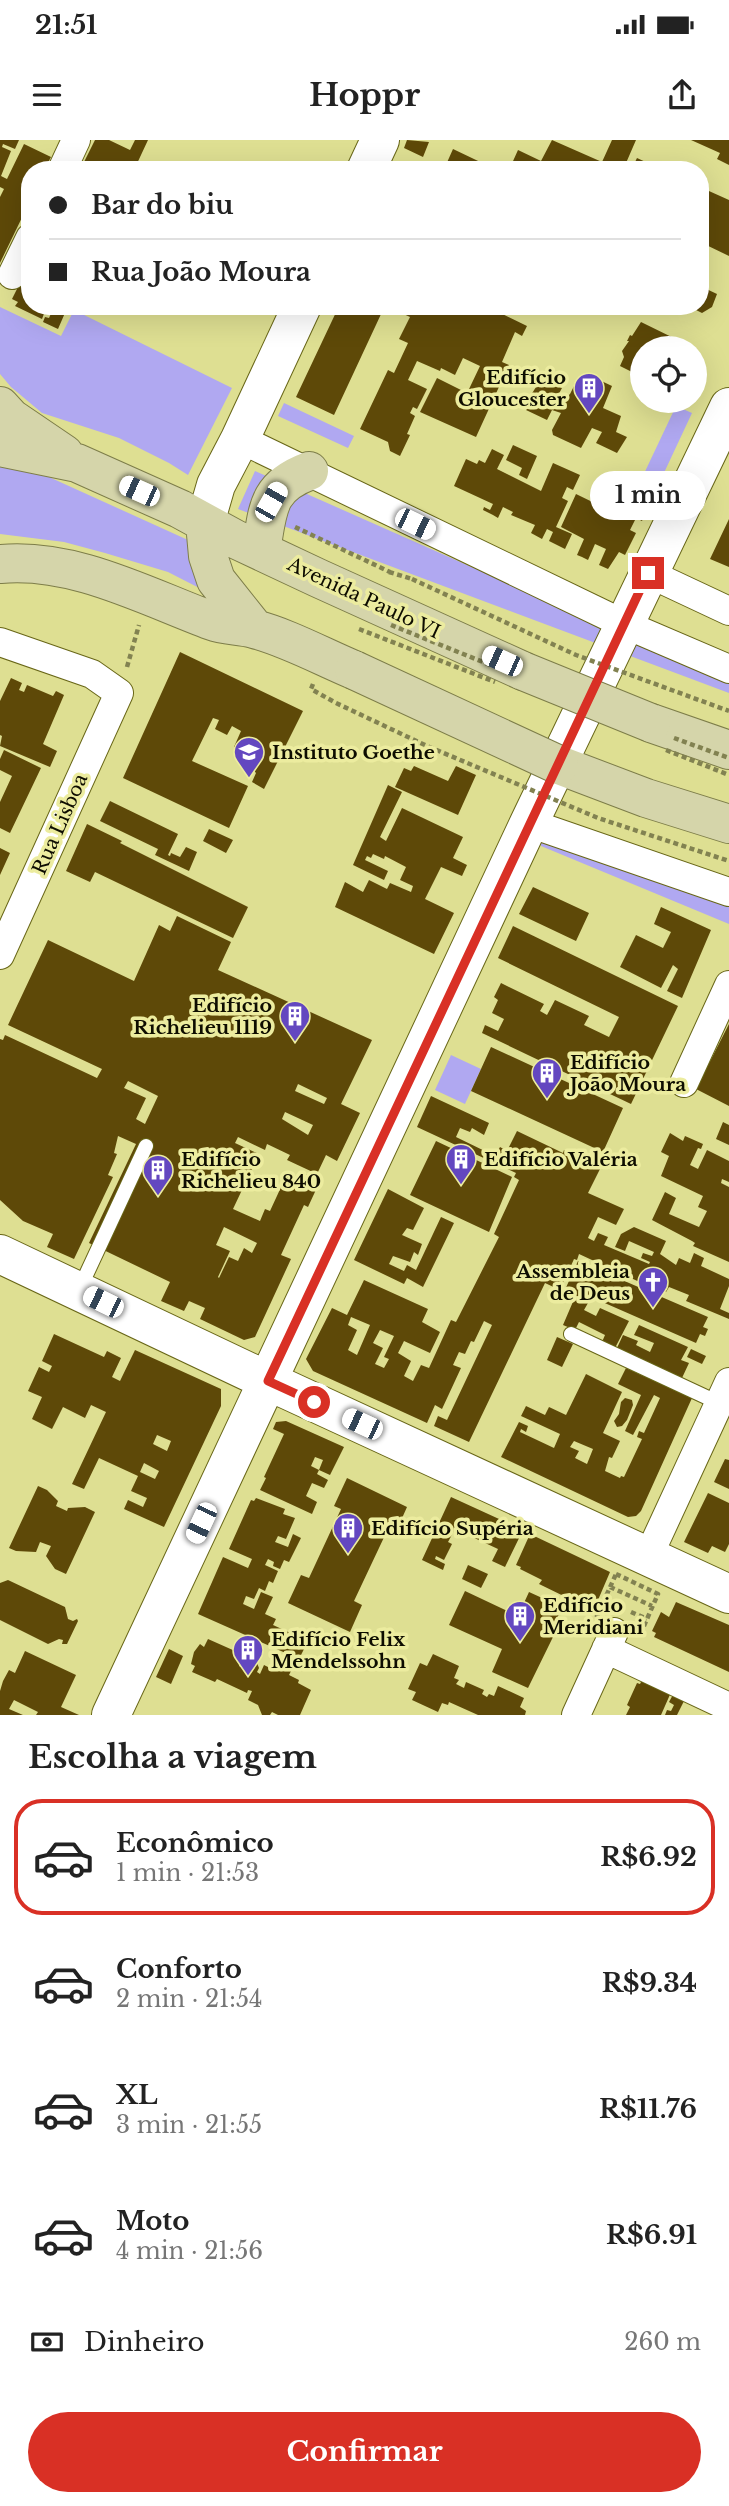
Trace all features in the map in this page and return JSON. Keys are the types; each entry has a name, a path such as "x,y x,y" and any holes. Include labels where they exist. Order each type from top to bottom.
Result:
{"main road":[{"path":"0,406 11,418 77,463"},
{"name":"Avenida Paulo VI","path":"0,447 77,463 205,523 264,532 394,613 523,671 651,723 729,750"},
{"path":"264,532 280,487 290,478 309,471"},
{"path":"205,523 208,556 216,580 255,629"},
{"path":"0,564 13,563 67,570 148,594 215,622 255,629 354,670 559,765 729,824"}],"street":[{"path":"66,161 76,140"},
{"path":"370,161 380,140"},
{"path":"12,275 21,256"},
{"path":"205,523 216,485 298,315"},
{"path":"111,1715 529,823 729,407"},
{"path":"240,439 624,624 729,669"},
{"path":"648,573 729,611"},
{"path":"0,642 92,674 119,693"},
{"name":"Rua Lisboa","path":"0,955 119,693"},
{"path":"529,823 729,892"},
{"path":"684,1083 729,985"},
{"path":"0,1254 729,1594"},
{"path":"648,1557 724,1392"},
{"path":"576,1715 610,1641 729,1707"}],"lane":[{"path":"79,1290 146,1146"},
{"path":"571,1334 724,1392"}],"path":[{"path":"264,532 390,572"},
{"path":"412,579 576,655 729,712"},
{"path":"119,693 148,594"},
{"path":"616,1574 658,1594 652,1606 640,1635 597,1616 616,1574"},
{"path":"610,1587 652,1606"}],"shaded area":[{"path":"0,307 61,336 72,315 84,315 232,388 188,475 119,438 42,413 0,374"},
{"path":"284,403 354,436 348,448 278,416"},
{"path":"673,413 692,413 648,507 632,499"},
{"path":"0,461 49,477 188,540 209,593 168,572 105,553 64,542 0,534"},
{"path":"255,471 729,681 729,693 238,509"},
{"path":"541,835 729,902 729,924 541,846"},
{"path":"451,1055 481,1069 465,1104 435,1090"}],"building":[{"path":"0,140 19,140 15,149 3,144 2,147 11,151 1,176 7,179 24,144 51,157 49,161 21,161 21,220 0,263 0,197 4,189 0,187"},
{"path":"95,140 109,140 130,150 135,140 148,140 138,161 84,161"},
{"path":"407,140 429,142 423,157 404,148"},
{"path":"552,140 600,161 541,161"},
{"path":"612,140 636,140 627,161 602,161"},
{"path":"691,140 729,140 729,165 717,159 720,153"},
{"path":"453,149 478,161 448,161"},
{"path":"518,150 541,161 513,161"},
{"path":"709,191 729,200 729,256 709,246"},
{"path":"20,283 21,309 15,306 18,302 12,299"},
{"path":"709,290 717,294 709,309"},
{"path":"50,315 64,315 58,329 43,322 45,317 49,318"},
{"path":"335,315 381,315 334,415 296,397"},
{"path":"406,315 504,315 527,326 522,336 515,332 502,362 509,365 476,437 420,412 437,378 465,392 458,406 460,408 480,366 463,358 455,375 417,361 408,380 427,389 417,409 413,407 410,413 415,416 400,456 390,451 388,442 360,429 388,370 394,373 408,343 399,339 410,317"},
{"path":"641,322 670,336 632,336"},
{"path":"630,335 630,371 620,366 624,357 622,351"},
{"name":"Edifício Gloucester","path":"595,378 612,386 603,408 621,416 616,432 627,437 617,453 596,443 602,432 592,428 581,448 553,435 552,430 561,413 552,410 547,420 526,410 541,379 562,388 556,399 561,402 570,394 577,380 581,379 592,385"},
{"path":"513,445 537,456 527,479 519,475 522,468 506,460"},
{"path":"492,449 504,455 497,469 541,491 553,463 580,475 573,490 567,487 562,498 568,501 556,527 572,534 565,549 549,541 553,532 547,529 542,539 531,533 535,525 511,515 513,512 503,507 498,518 483,510 484,507 490,510 493,504 454,486 466,459 477,464 479,460 485,463"},
{"path":"608,488 648,507 642,521 636,518 630,530 636,533 625,555 619,552 608,569 599,565 606,549 595,544 588,560 577,555 584,539 561,527 576,494 611,511 614,505 603,500"},
{"path":"729,519 729,567 710,559"},
{"path":"180,652 303,711 264,789 252,782 256,773 234,747 241,731 232,726 227,735 215,729 219,720 213,718 192,761 248,786 229,828 123,778"},
{"path":"11,678 22,683 19,690 24,692 27,685 53,696 56,691 64,695 43,744 57,751 50,767 0,746 0,701"},
{"path":"4,750 41,768 10,833 0,828 0,802 12,776 0,770 0,759"},
{"path":"414,766 448,781 456,766 476,775 458,815 395,787 404,768 411,771"},
{"path":"388,785 402,792 380,837 386,841 402,808 463,837 453,858 467,865 462,876 441,867 425,899 454,913 434,954 335,907 345,882 363,892 369,880 387,889 390,883 411,892 413,886 400,880 406,867 385,856 384,859 373,854 365,860 388,871 384,880 353,865"},
{"path":"110,801 178,834 168,855 171,853 180,857 186,847 197,852 189,871 155,855 158,849 100,821"},
{"path":"87,824 248,907 233,938 95,872 90,882 66,871"},
{"path":"209,829 233,840 226,853 203,841"},
{"path":"0,848 10,853 0,875"},
{"path":"533,887 589,913 576,941 519,914"},
{"path":"661,907 711,930 682,998 667,991 678,969 673,965 661,988 620,967 636,935 663,948 671,932 654,924"},
{"path":"177,916 231,942 218,970 372,1040 341,1104 360,1113 337,1161 326,1155 317,1174 287,1160 290,1155 267,1144 265,1150 238,1137 235,1143 259,1154 233,1209 260,1221 265,1209 270,1211 288,1172 298,1177 300,1171 320,1181 308,1207 304,1205 281,1255 291,1259 255,1337 244,1340 200,1319 205,1308 189,1301 184,1311 161,1301 170,1282 89,1243 136,1144 118,1136 114,1153 117,1154 108,1175 113,1177 74,1259 47,1247 53,1234 23,1221 0,1200 0,1039 3,1040 5,1035 97,1078 102,1069 8,1025 48,940 134,981 159,925 170,931","holes":["128,1081 158,1096 145,1124 136,1119 146,1098 124,1088","298,1084 327,1098 324,1104 295,1091","285,1112 313,1125 308,1135 282,1119","224,1227 257,1243 252,1253 244,1248 238,1261 229,1257 219,1278 230,1251 216,1245"]},
{"path":"513,926 678,1006 631,1104 482,1033 485,1025 498,1031 504,1019 492,1013 498,1000 494,997 501,983 544,1004 540,1011 547,1015 555,1000 589,1016 584,1025 609,1037 619,1017 498,958"},
{"path":"729,1024 729,1106 696,1089"},
{"name":"Edifício João Moura","path":"491,1047 623,1108 603,1152 471,1091"},
{"path":"431,1096 489,1123 484,1135 472,1128 470,1132 460,1128 456,1137 495,1156 500,1147 507,1151 517,1131 563,1153 564,1150 601,1167 588,1193 624,1209 616,1225 598,1217 588,1238 594,1241 598,1233 608,1237 604,1245 649,1264 650,1262 641,1258 643,1253 652,1256 654,1252 629,1241 625,1251 615,1247 621,1234 634,1227 666,1241 660,1254 676,1265 679,1258 690,1263 694,1253 704,1258 701,1266 729,1279 720,1309 729,1313 729,1319 686,1301 689,1295 669,1287 666,1292 660,1289 659,1291 579,1254 560,1290 545,1283 469,1442 434,1426 438,1416 447,1420 492,1325 484,1321 465,1354 459,1352 453,1365 461,1368 442,1409 435,1405 427,1423 313,1371 306,1359 332,1308 347,1315 364,1280 428,1309 422,1322 440,1332 430,1353 404,1341 398,1353 411,1361 404,1376 413,1381 421,1365 429,1368 451,1320 456,1322 499,1237 494,1234 519,1180 514,1177 516,1173 417,1127","holes":["351,1317 370,1325 357,1355 348,1350 357,1330 348,1325","380,1330 394,1336 384,1357 389,1359 384,1368 375,1364 383,1348 373,1343"]},
{"path":"723,1122 729,1125 729,1145 716,1139"},
{"path":"670,1133 683,1141 685,1136 703,1144 701,1149 698,1148 690,1165 698,1169 707,1150 729,1161 729,1182 722,1179 721,1183 729,1187 729,1262 693,1246 695,1243 692,1241 652,1220 665,1192 676,1198 669,1214 699,1227 707,1211 698,1207 703,1196 661,1176 669,1156 661,1152"},
{"name":"Edifício Valéria","path":"436,1141 512,1177 489,1232 410,1195"},
{"path":"388,1189 424,1208 413,1230 407,1228 402,1235 422,1244 418,1255 414,1252 410,1262 393,1256 389,1264 404,1271 407,1265 416,1270 441,1217 454,1223 423,1287 407,1278 404,1284 354,1260"},
{"name":"Assembleia de Deus","path":"578,1261 708,1317 703,1327 708,1329 705,1336 700,1334 696,1343 591,1297 590,1300 564,1292"},
{"path":"575,1297 588,1303 584,1310 596,1316 600,1308 629,1321 615,1348 602,1342 605,1335 579,1322 575,1330 563,1325"},
{"path":"639,1325 688,1347 681,1360 689,1363 682,1378 617,1348 623,1335 638,1341 636,1345 650,1352 654,1343 634,1335"},
{"path":"54,1334 104,1357 107,1351 121,1358 112,1377 120,1381 135,1350 221,1389 221,1406 164,1527 124,1509 128,1500 143,1507 147,1498 131,1491 138,1476 99,1458 84,1489 72,1484 106,1412 91,1405 85,1418 63,1407 52,1429 32,1419 42,1397 28,1391 39,1367 49,1372 52,1366 42,1361","holes":["157,1435 171,1441 167,1451 153,1444","144,1463 159,1471 155,1479 140,1472"]},
{"path":"557,1337 573,1344 562,1367 547,1360"},
{"path":"691,1349 706,1356 702,1364 687,1357"},
{"path":"626,1368 692,1398 641,1511 636,1516 628,1517 501,1457 519,1422 528,1426 526,1432 521,1429 520,1432 554,1448 560,1434 521,1416 526,1406 545,1415 549,1407 566,1415 586,1374 622,1392 603,1433 620,1441 612,1458 609,1457 605,1471 620,1478 624,1477 642,1439 637,1437 639,1431 644,1433 660,1398 654,1395 633,1435 625,1431 641,1395 618,1384","holes":["574,1441 593,1449 587,1464 575,1458 579,1451 570,1447"]},
{"path":"625,1398 632,1400 633,1405 627,1420 617,1427 614,1421"},
{"path":"286,1421 344,1447 330,1475 319,1470 317,1474 328,1480 324,1488 312,1483 306,1496 317,1502 312,1514 260,1490 284,1434 273,1429 276,1422","holes":["315,1457 323,1460 319,1470 311,1466"]},
{"path":"725,1459 729,1460 729,1489 714,1482"},
{"name":"Edifício Supéria","path":"347,1478 407,1507 395,1534 387,1531 354,1601 362,1605 350,1632 288,1603 301,1575 309,1578 341,1509 334,1506"},
{"path":"38,1486 47,1490 58,1501 56,1506 67,1511 68,1508 85,1507 95,1512 66,1574 55,1569 46,1556 51,1546 40,1542 36,1552 9,1548"},
{"path":"708,1493 729,1503 729,1544 725,1552 712,1546 708,1553 684,1542"},
{"path":"451,1497 523,1530 505,1567 492,1561 498,1549 455,1529 448,1542 452,1544 444,1560 436,1556 435,1559 445,1564 443,1570 422,1560"},
{"path":"256,1498 285,1509 283,1514 295,1518 286,1539 278,1536 275,1542 288,1547 293,1534 301,1538 289,1562 284,1560 280,1569 273,1566 274,1562 268,1559 265,1565 278,1571 273,1583 269,1581 265,1591 259,1588 254,1599 246,1596 243,1604 254,1609 261,1592 273,1597 265,1614 276,1619 273,1625 308,1641 299,1659 198,1614 223,1557 248,1568 252,1559 229,1549 251,1500"},
{"path":"530,1534 610,1572 598,1600 585,1594 580,1604 539,1584 542,1580 520,1569 521,1567 516,1565"},
{"path":"468,1565 488,1574 481,1588 462,1579"},
{"path":"8,1580 65,1607 68,1619 77,1619 67,1644 62,1644 63,1640 59,1639 48,1644 0,1620 0,1583"},
{"name":"Edifício Meridiani","path":"465,1591 518,1616 529,1592 562,1607 551,1632 553,1637 528,1688 492,1672 502,1649 449,1625"},
{"path":"676,1602 729,1625 729,1672 654,1637 656,1633 652,1631 661,1612 669,1617"},
{"name":"Edifício Felix Mendelssohn","path":"208,1639 244,1655 239,1666 241,1667 244,1661 249,1659 257,1663 257,1672 260,1674 264,1665 274,1670 282,1666 291,1671 289,1675 311,1690 300,1715 278,1715 272,1712 270,1715 262,1715 258,1705 248,1700 252,1691 248,1690 247,1693 217,1679 215,1682 192,1672 195,1666 191,1664 194,1652 200,1644 204,1647"},
{"path":"169,1649 183,1656 171,1684 156,1677"},
{"path":"25,1651 76,1675 61,1707 79,1715 36,1715 38,1712 14,1700 9,1709 23,1715 0,1715 0,1691 3,1681 9,1670 15,1673"},
{"path":"433,1654 459,1666 454,1678 459,1680 456,1684 464,1688 466,1682 484,1690 482,1694 487,1697 489,1694 494,1696 498,1686 524,1698 520,1707 526,1711 525,1715 478,1715 449,1702 448,1705 442,1703 438,1712 412,1700 416,1692 408,1689 420,1663 427,1666"},
{"path":"644,1676 672,1690 661,1715 626,1715 630,1707 627,1705 637,1683 640,1684"},
{"path":"675,1691 686,1697 677,1715 665,1715 674,1705 669,1702"}],"place":[{"name":"Edifício Gloucester","path":"589,415"},
{"name":"Instituto Goethe","path":"249,779"},
{"name":"Edifício Richelieu 1119","path":"295,1043"},
{"name":"Edifício João Moura","path":"547,1100"},
{"name":"Edifício Valéria","path":"461,1186"},
{"name":"Edifício Richelieu 840","path":"158,1197"},
{"name":"Assembleia de Deus","path":"653,1309"},
{"name":"Edifício Supéria","path":"348,1555"},
{"name":"Edifício Meridiani","path":"520,1643"},
{"name":"Edifício Felix Mendelssohn","path":"248,1677"}],"route":[{"path":"314,1402 268,1381 648,573"}]}
